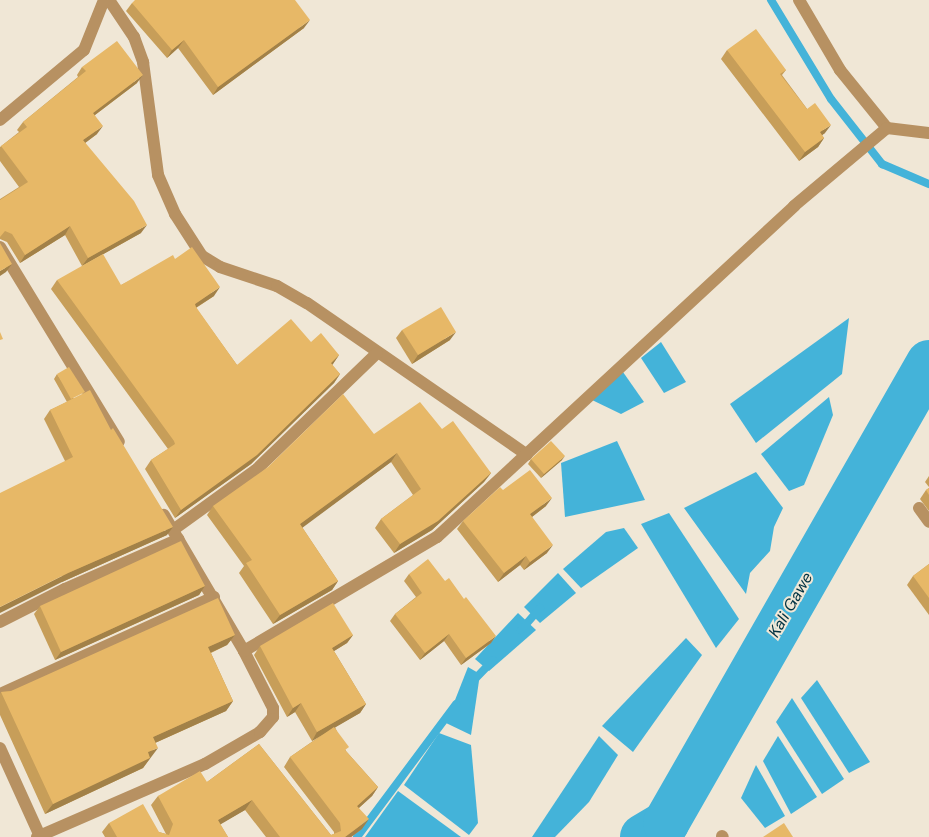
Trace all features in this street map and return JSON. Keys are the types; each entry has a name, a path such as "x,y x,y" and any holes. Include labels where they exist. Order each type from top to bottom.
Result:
{"street":[{"path":"0,120 84,50 104,0"},
{"path":"109,0 134,37 143,62 158,174 175,214 202,256 220,267 277,286 307,303 527,455"},
{"path":"799,0 840,70 883,131"},
{"path":"244,651 437,537 851,156 883,131 929,133"},
{"path":"0,247 127,455"},
{"path":"0,622 176,534 256,470 377,353"},
{"path":"0,748 38,836 139,799 206,764 254,742 268,724 273,708 214,597 158,505"},
{"path":"919,508 929,522"},
{"path":"0,694 214,597"}],"water":[{"path":"849,318 842,374 756,443 730,404"},
{"path":"661,342 686,382 664,393 641,358"},
{"path":"623,372 644,402 621,414 590,399"},
{"path":"829,397 833,415 804,485 789,491 761,454"},
{"path":"617,441 645,500 565,517 561,463"},
{"path":"756,472 783,508 774,527 770,551 750,573 746,594 684,508"},
{"path":"669,513 739,619 716,648 641,524"},
{"path":"624,528 638,548 581,588 563,569 606,532"},
{"path":"558,573 576,593 540,623 524,607"},
{"path":"518,613 536,630 489,671 475,659"},
{"path":"686,638 702,655 633,752 602,726"},
{"path":"468,667 480,674 471,735 446,723"},
{"path":"817,680 870,762 849,773 801,698"},
{"path":"792,698 844,779 822,794 776,722"},
{"path":"439,733 471,745 478,823 469,835 404,785"},
{"path":"599,736 618,755 589,802 555,837 532,837"},
{"path":"778,736 817,797 791,814 763,761"},
{"path":"756,765 785,816 765,828 741,798"},
{"path":"398,791 461,837 365,837"}],"building":[{"path":"135,0 295,0 310,20 218,87 184,40 172,50 132,3"},
{"path":"756,29 786,70 780,74 807,109 815,103 831,125 820,132 824,138 805,152 727,50"},
{"path":"117,41 143,75 93,113 103,126 83,140 134,201 147,225 88,258 70,226 25,255 12,234 5,231 0,237 0,200 28,182 1,146 27,127 23,122 86,71 82,67"},
{"path":"0,243 12,264 0,271"},
{"path":"192,247 220,287 195,304 196,307 237,365 291,319 311,342 321,333 339,355 331,363 340,374 257,455 181,510 151,460 175,444 174,441 57,280 103,254 121,285 173,255 175,259"},
{"path":"441,307 456,332 418,355 402,330"},
{"path":"69,367 85,392 71,399 57,374"},
{"path":"90,390 111,430 113,428 173,527 68,573 0,607 0,493 73,457 50,410"},
{"path":"343,394 374,434 420,402 442,429 453,421 491,473 438,521 400,544 381,519 421,489 397,453 300,524 338,581 280,615 246,563 252,560 213,506 268,467"},
{"path":"551,441 565,456 544,474 531,459"},
{"path":"530,470 552,498 530,514 553,545 530,562 526,556 504,573 463,521 500,487 503,490"},
{"path":"181,541 205,586 61,652 40,606"},
{"path":"428,559 445,581 449,578 464,599 466,597 496,636 466,658 449,634 425,653 395,614 422,593 409,574"},
{"path":"929,564 929,598 913,576"},
{"path":"218,598 235,635 208,647 233,701 153,737 158,748 148,752 150,758 53,804 1,692 11,691"},
{"path":"333,603 353,635 332,648 366,704 317,732 301,703 293,708 260,646"},
{"path":"334,727 349,747 345,750 378,787 357,806 369,819 345,837 280,837 252,800 218,820 228,837 117,837 109,823 143,804 159,832 169,835 173,824 158,796 200,771 207,782 259,744 331,835 341,831 340,823 290,757"},
{"path":"784,823 793,837 763,837"}],"waterway":[{"path":"771,0 831,99 882,164 929,184"},
{"name":"Kali Gawe","path":"643,837 666,823 929,363"},
{"path":"521,630 540,608"},
{"path":"473,681 493,660"},
{"path":"357,837 456,704"}]}
